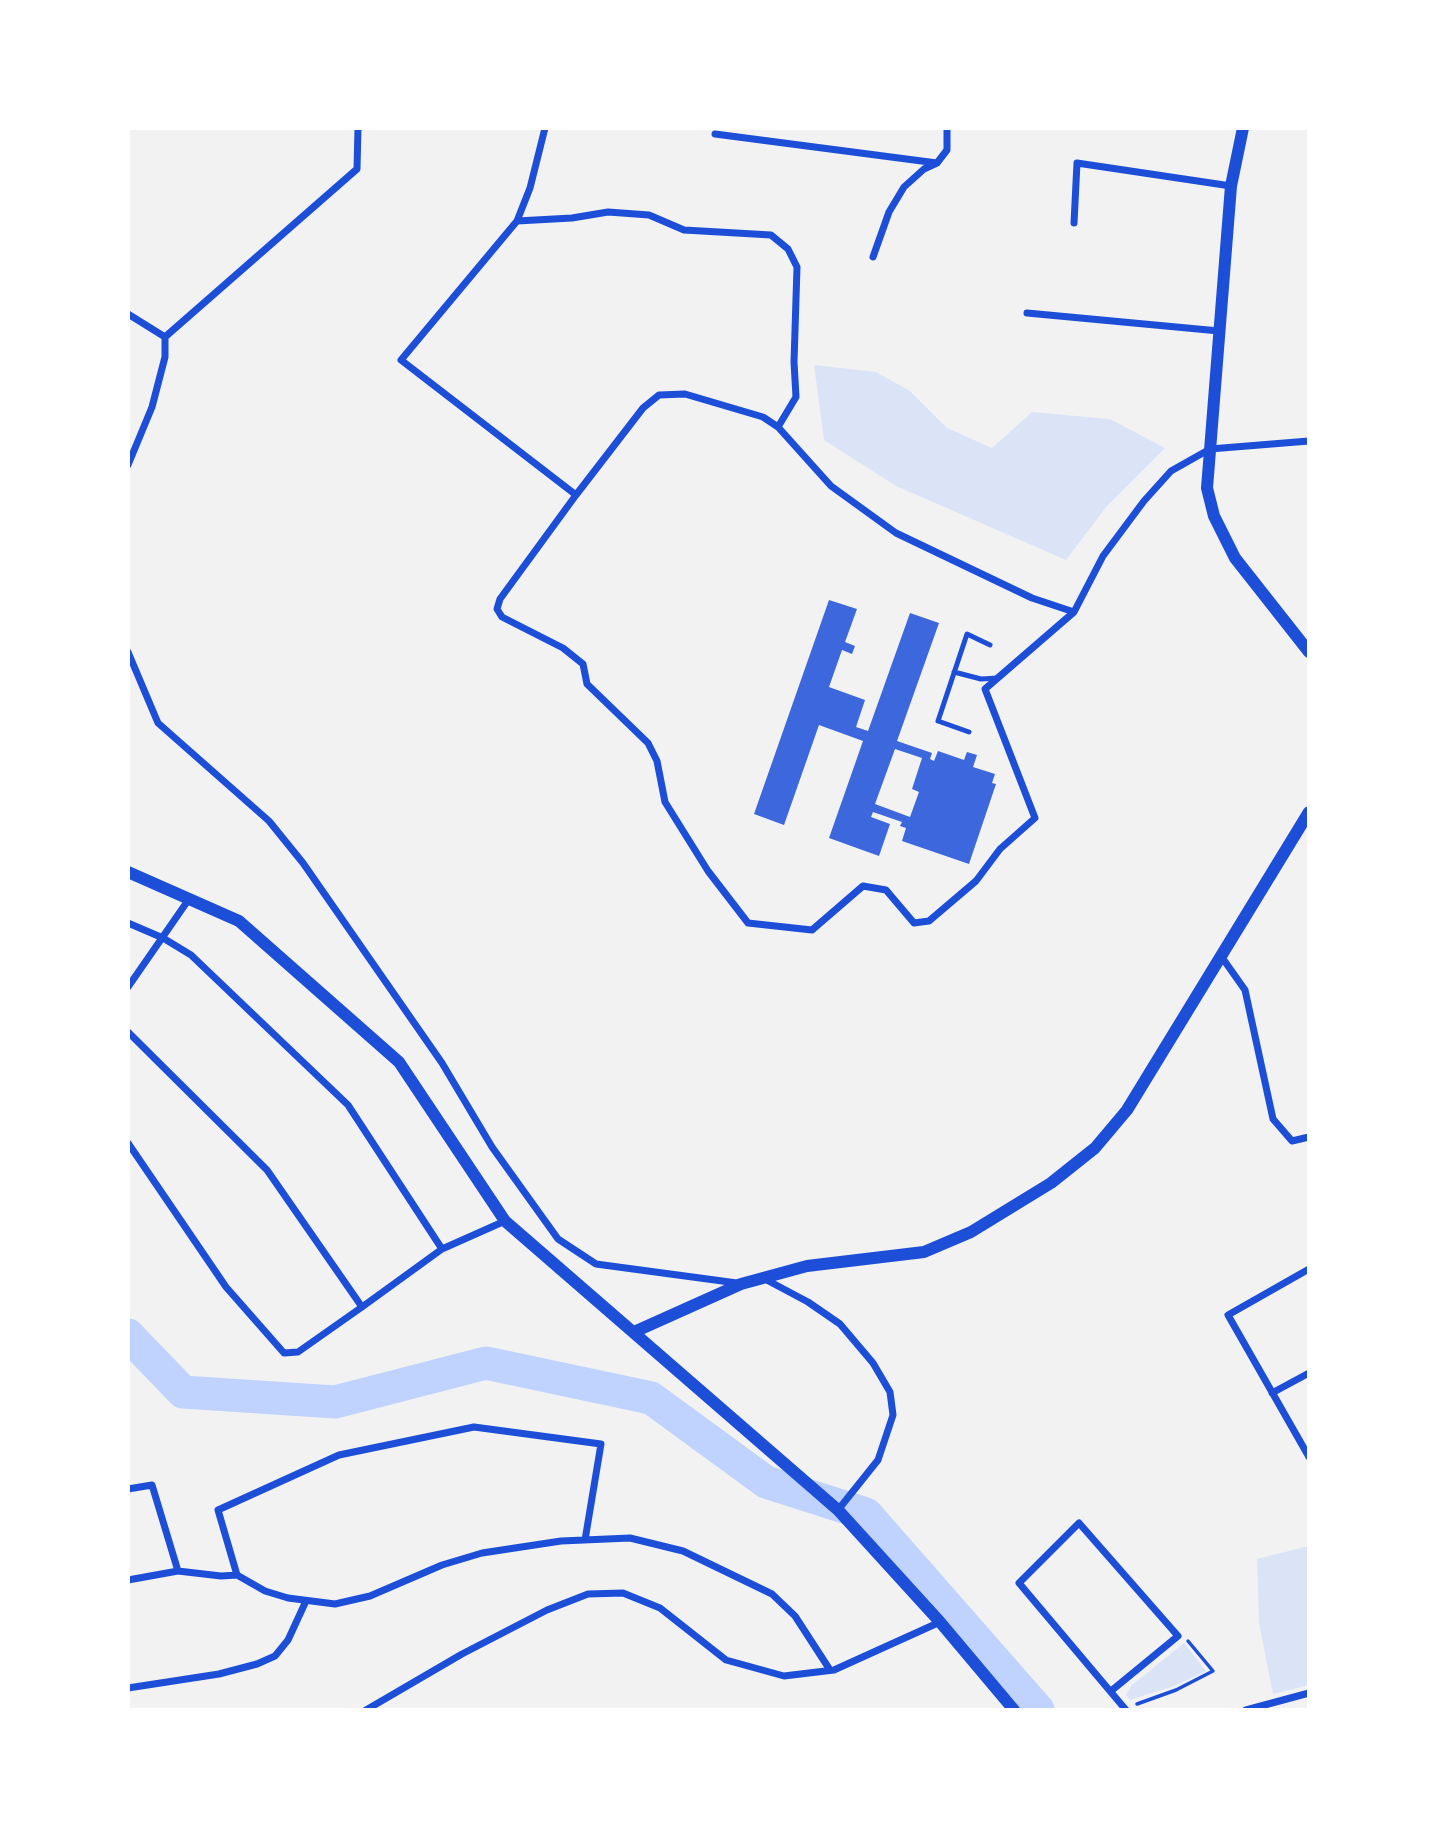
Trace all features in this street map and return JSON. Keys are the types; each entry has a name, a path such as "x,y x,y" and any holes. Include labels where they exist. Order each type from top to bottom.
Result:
{"street":[{"path":"128,465 152,407 165,357 165,337 357,169 358,128"},
{"path":"545,128 530,188 517,221 401,360 576,495"},
{"path":"873,257 889,212 904,187 924,169 937,163 947,150 947,128"},
{"path":"1243,128 1231,186 1208,488 1214,516 1235,558 1309,652"},
{"path":"715,134 937,163"},
{"path":"1074,223 1077,163 1231,186"},
{"path":"517,221 572,218 608,212 649,215 684,230 771,235 788,248 797,267 794,362 796,397 778,427"},
{"path":"1027,313 1219,331"},
{"path":"128,314 165,337"},
{"path":"1074,612 1032,598 896,533 831,486 778,427 763,417 685,394 659,395 643,408 514,578 497,609 502,617 563,648 583,664 587,684 648,743 657,761 665,802 708,871 748,923 813,930 863,886 886,891 914,923 929,921 976,881 1000,849 1035,818 985,689 1074,612 1104,556 1144,501 1171,471 1209,449 1309,441"},
{"path":"128,652 158,723 269,821 303,863 442,1063 492,1147 558,1239 596,1264 741,1284"},
{"path":"634,1332 741,1284 807,1266 924,1252 971,1232 1051,1183 1095,1148 1127,1110 1309,811"},
{"path":"128,872 190,897 239,921 399,1062 505,1221 838,1510 940,1622 1014,1710"},
{"path":"128,987 190,897"},
{"path":"128,923 163,938 191,956 348,1105 442,1249"},
{"path":"1220,956 1245,990 1273,1119 1292,1141 1309,1137"},
{"path":"128,1032 267,1170 362,1307"},
{"path":"128,1143 226,1287 284,1353 298,1352 442,1249 505,1221"},
{"path":"1309,1269 1228,1315 1309,1457"},
{"path":"763,1278 808,1302 840,1324 873,1363 890,1392 893,1415 878,1460 838,1510"},
{"path":"1272,1392 1309,1373"},
{"path":"237,1575 218,1510 339,1455 474,1427 601,1444 584,1540"},
{"path":"128,1489 152,1485 178,1571"},
{"path":"1111,1691 1178,1636 1079,1522 1019,1583 1126,1710"},
{"path":"128,1580 178,1571 237,1575 265,1591 306,1601 335,1604 370,1596 442,1565 482,1553 584,1540 629,1538 683,1551 733,1572 772,1594 795,1616 830,1670"},
{"path":"366,1710 462,1654 547,1610 588,1594 624,1593 660,1608 726,1660 784,1676 830,1670 940,1622"},
{"path":"128,1688 219,1674 257,1664 275,1656 288,1640 306,1601"},
{"path":"1246,1710 1309,1693"}],"lane":[{"path":"969,733 938,721 967,634 990,645"},
{"path":"954,672 981,679 998,678"}],"path":[{"path":"1138,1703 1175,1690 1213,1671 1183,1636 1178,1636"}],"shaded area":[{"path":"814,365 876,372 910,391 947,428 992,448 1032,412 1110,419 1165,448 1106,507 1066,560 896,486 824,440"},
{"path":"1309,1546 1309,1685 1273,1694 1259,1623 1257,1559"},
{"path":"1184,1643 1206,1671 1174,1686 1130,1700 1126,1695 1131,1686"}],"building":[{"path":"829,600 857,609 845,642 855,646 852,654 842,650 829,687 865,700 856,727 868,731 910,613 939,623 897,741 932,753 930,759 934,761 938,751 964,760 967,752 977,755 973,767 995,774 992,783 996,784 969,864 902,841 906,828 900,826 902,822 873,812 871,817 890,824 879,856 829,838 863,741 819,725 784,825 754,814","holes":["895,749 922,758 912,789 919,792 910,817 875,804"]}],"waterway":[{"path":"128,1335 183,1392 335,1402 486,1363 651,1398 766,1482 866,1514 1038,1710"}]}
